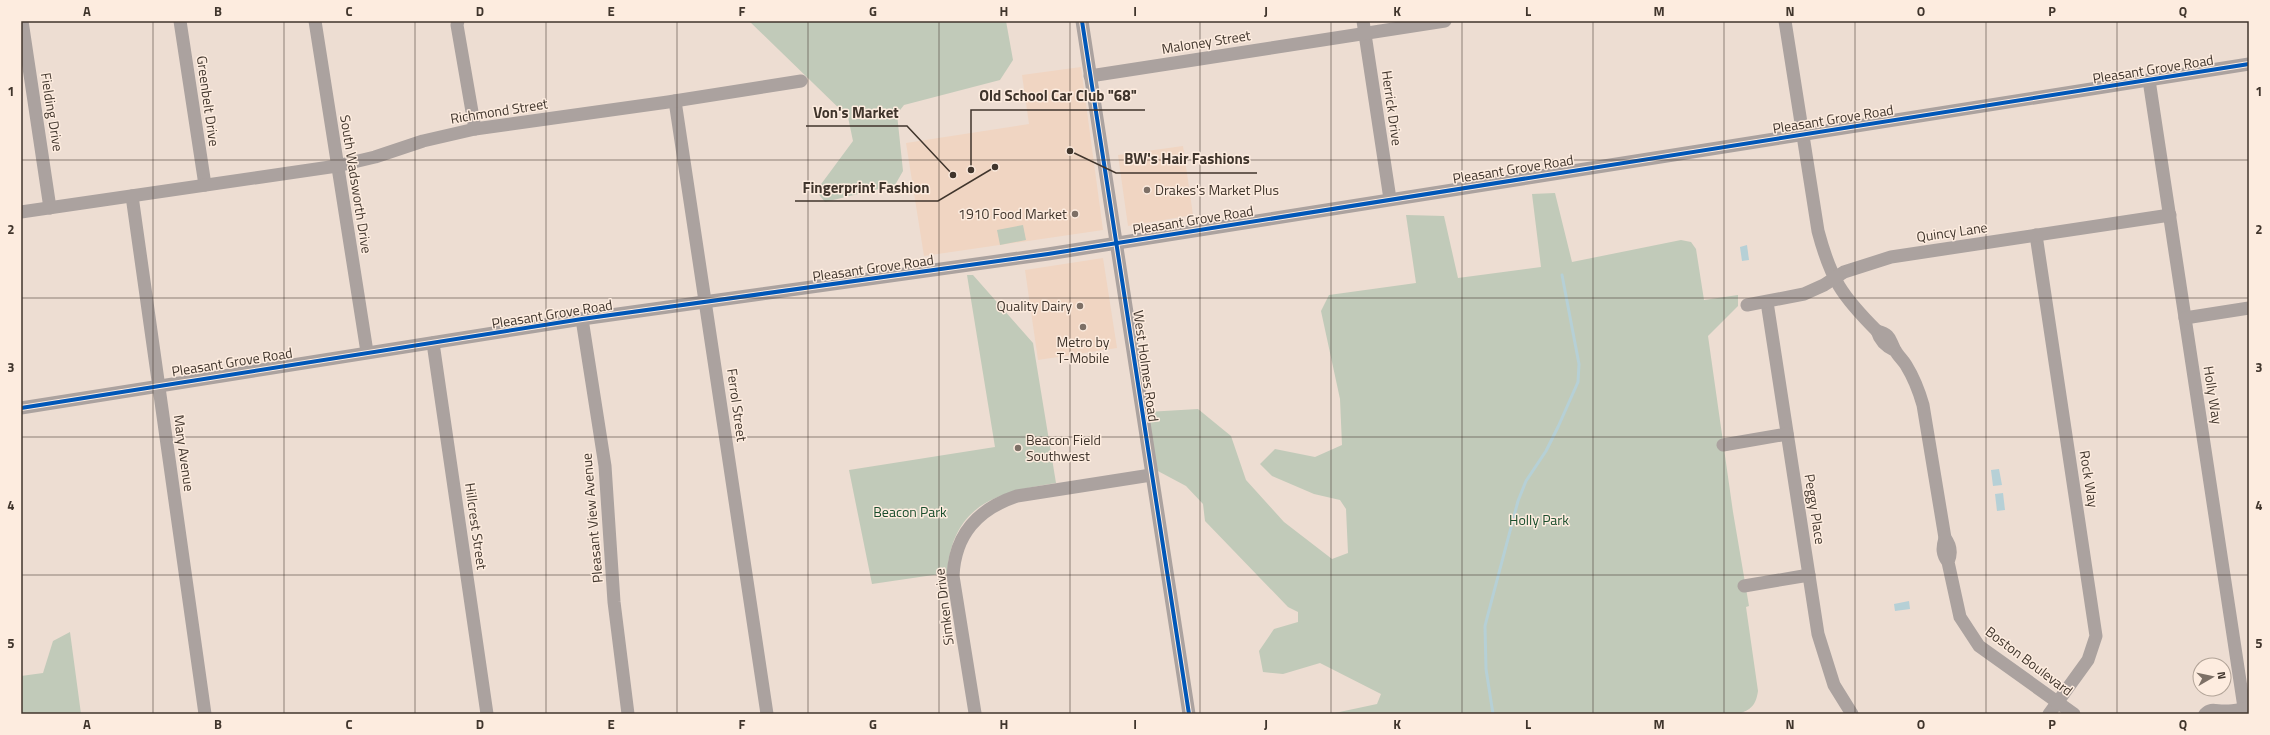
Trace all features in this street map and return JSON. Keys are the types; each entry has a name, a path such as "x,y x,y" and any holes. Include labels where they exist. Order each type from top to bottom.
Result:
{"street":[{"name":"Fielding Drive","path":"22,21 50,208"},
{"name":"Greenbelt Drive","path":"180,21 205,185"},
{"name":"South Wadsworth Drive","path":"314,21 367,352"},
{"path":"458,21 457,25 475,129"},
{"name":"West Holmes Road","path":"1082,21 1189,714"},
{"name":"Maloney Street","path":"1090,76 1364,27 1445,21"},
{"name":"Boston Boulevard","path":"1786,21 1818,231 1833,279 1853,307 1877,332 1885,334 1892,341 1894,350 1913,377 1924,405 1945,538 1949,544 1951,555 1948,562 1955,602 1960,617 1968,633 1979,646 2074,714"},
{"name":"Herrick Drive","path":"1364,27 1390,199"},
{"name":"Pleasant Grove Road","path":"21,408 158,385 582,319 706,303 1117,243 2249,64"},
{"name":"Holly Way","path":"2149,80 2246,710"},
{"name":"Richmond Street","path":"132,196 337,166 375,157 423,141 475,129 675,101 801,81"},
{"name":"Ferrol Street","path":"675,101 767,714"},
{"path":"21,212 132,196"},
{"name":"Mary Avenue","path":"132,196 205,714"},
{"name":"Quincy Lane","path":"1747,305 1804,294 1851,270 1891,257 2170,214"},
{"name":"Rock Way","path":"2036,235 2096,636 2088,660 2049,714"},
{"name":"Peggy Place","path":"1767,302 1818,634 1825,662 1834,685 1852,714"},
{"path":"2185,318 2249,308"},
{"name":"Pleasant View Avenue","path":"582,319 605,466 614,602 628,714"},
{"name":"Hillcrest Street","path":"433,343 487,714"},
{"path":"1723,445 1787,434"},
{"name":"Simken Drive","path":"975,713 953,576 954,558 971,524 986,511 1004,500 1017,496 1151,475"},
{"path":"1744,586 1809,575"},
{"path":"2204,714 2208,711 2217,709 2222,713 2246,710"}],"shaded area":[{"path":"1081,67 1103,230 924,256 906,143 1029,124 1022,75"},
{"path":"1183,146 1193,215 1128,226 1118,155"},
{"path":"1103,258 1117,348 1038,360 1025,270"}],"green space":[{"path":"749,21 1006,21 1013,60 1000,80 904,105 897,114 903,171 895,185 825,202 816,191 853,141 848,117"},
{"name":"Holly Park","path":"1555,193 1572,262 1681,240 1691,242 1696,249 1704,300 1738,295 1738,306 1708,336 1733,512 1749,606 1746,607 1758,691 1756,700 1750,709 1738,714 1330,714 1377,704 1381,694 1320,663 1283,674 1263,672 1259,651 1274,629 1298,622 1298,612 1288,607 1205,521 1203,504 1186,486 1156,470 1147,412 1198,409 1231,436 1246,480 1284,522 1332,559 1348,553 1346,509 1340,500 1314,494 1272,476 1260,464 1275,449 1315,457 1342,445 1340,399 1321,311 1329,295 1416,283 1406,215 1444,216 1458,278 1541,267 1532,194"},
{"path":"1023,225 1026,240 1000,245 997,230"},
{"name":"Beacon Park","path":"967,275 973,275 1033,343 1056,483 1015,491 997,497 982,506 969,517 958,531 951,550 947,573 872,584 849,470 995,447"},
{"path":"70,632 81,714 21,714 21,676 43,673 53,641"}],"water":[{"path":"1747,245 1749,260 1742,261 1740,247"},
{"path":"1999,469 2002,485 1993,486 1991,470"},
{"path":"2003,493 2005,510 1997,511 1995,494"},
{"path":"1909,601 1910,609 1895,611 1894,604"}],"waterway":[{"path":"1493,714 1486,669 1485,626 1487,618 1518,501 1526,481 1546,451 1578,382 1579,364 1562,275"}],"cycle path":[{"path":"1082,21 1189,714"},
{"path":"21,408 582,319 1048,254 2249,64"}],"place":[{"name":"BW's Hair Fashions","path":"1070,151"},
{"name":"Fingerprint Fashion","path":"995,167"},
{"name":"Old School Car Club \"68\"","path":"971,170"},
{"name":"Von's Market","path":"953,175"},
{"name":"Drakes's Market Plus","path":"1147,190"},
{"name":"1910 Food Market","path":"1075,214"},
{"name":"Quality Dairy","path":"1080,306"},
{"name":"Metro by T-Mobile","path":"1083,327"},
{"name":"Beacon Field Southwest","path":"1018,448"}]}
